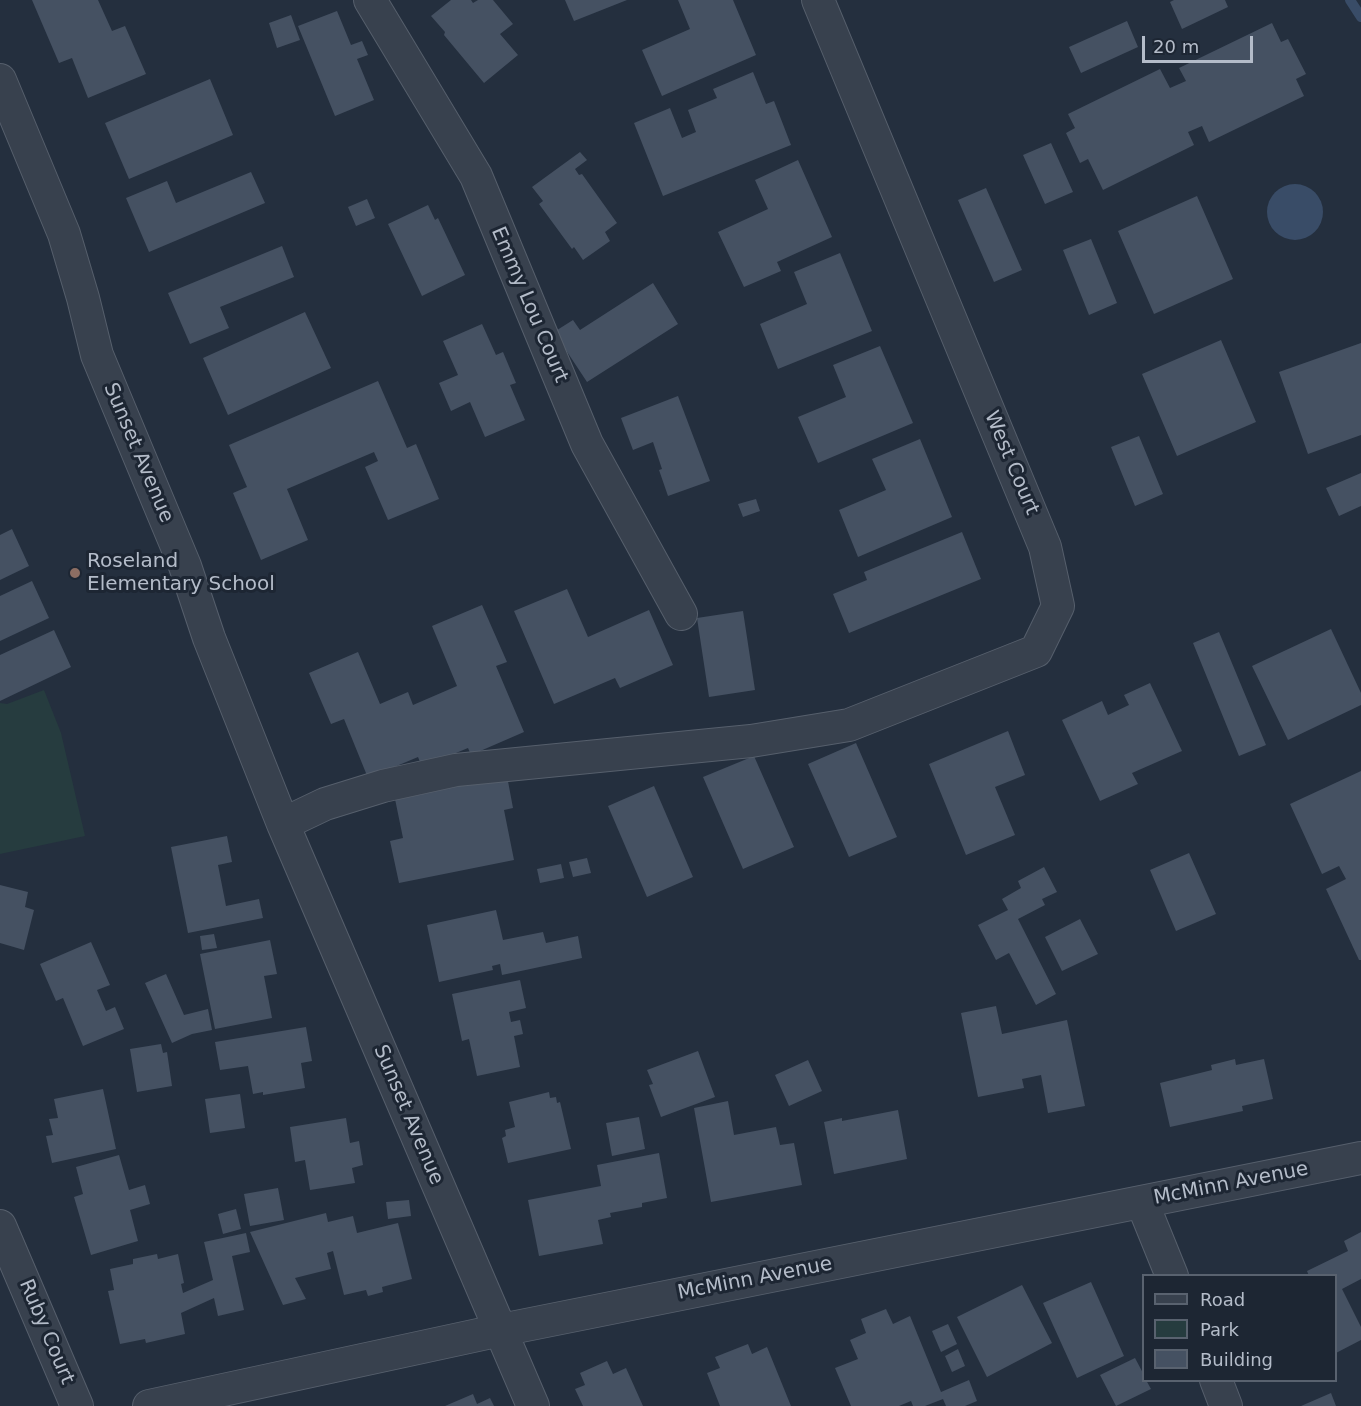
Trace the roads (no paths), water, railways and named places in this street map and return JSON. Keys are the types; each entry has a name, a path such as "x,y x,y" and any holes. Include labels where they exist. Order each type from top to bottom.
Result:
{"street":[{"name":"Emmy Lou Court","path":"370,0 476,176 587,444 681,614"},
{"name":"West Court","path":"283,824 325,804 374,789 456,770 751,741 849,725 1036,651 1058,606 1045,547 818,0"},
{"name":"Sunset Avenue","path":"0,80 64,234 97,355 185,566 209,638 283,824 534,1406"},
{"name":"McMinn Avenue","path":"149,1406 501,1330 1361,1158"},
{"path":"1142,1202 1172,1274"},
{"name":"Ruby Court","path":"0,1226 77,1406"},
{"path":"1217,1382 1226,1406"}],"water":[{"path":"1290,184 1300,184 1315,192 1321,201 1323,212 1321,223 1315,232 1300,240 1290,240 1279,235 1272,228 1267,217 1267,207 1272,196 1279,189"}],"waterway":[{"path":"1350,0 1361,17"}],"place":[{"name":"Roseland Elementary School","path":"75,573"}]}
